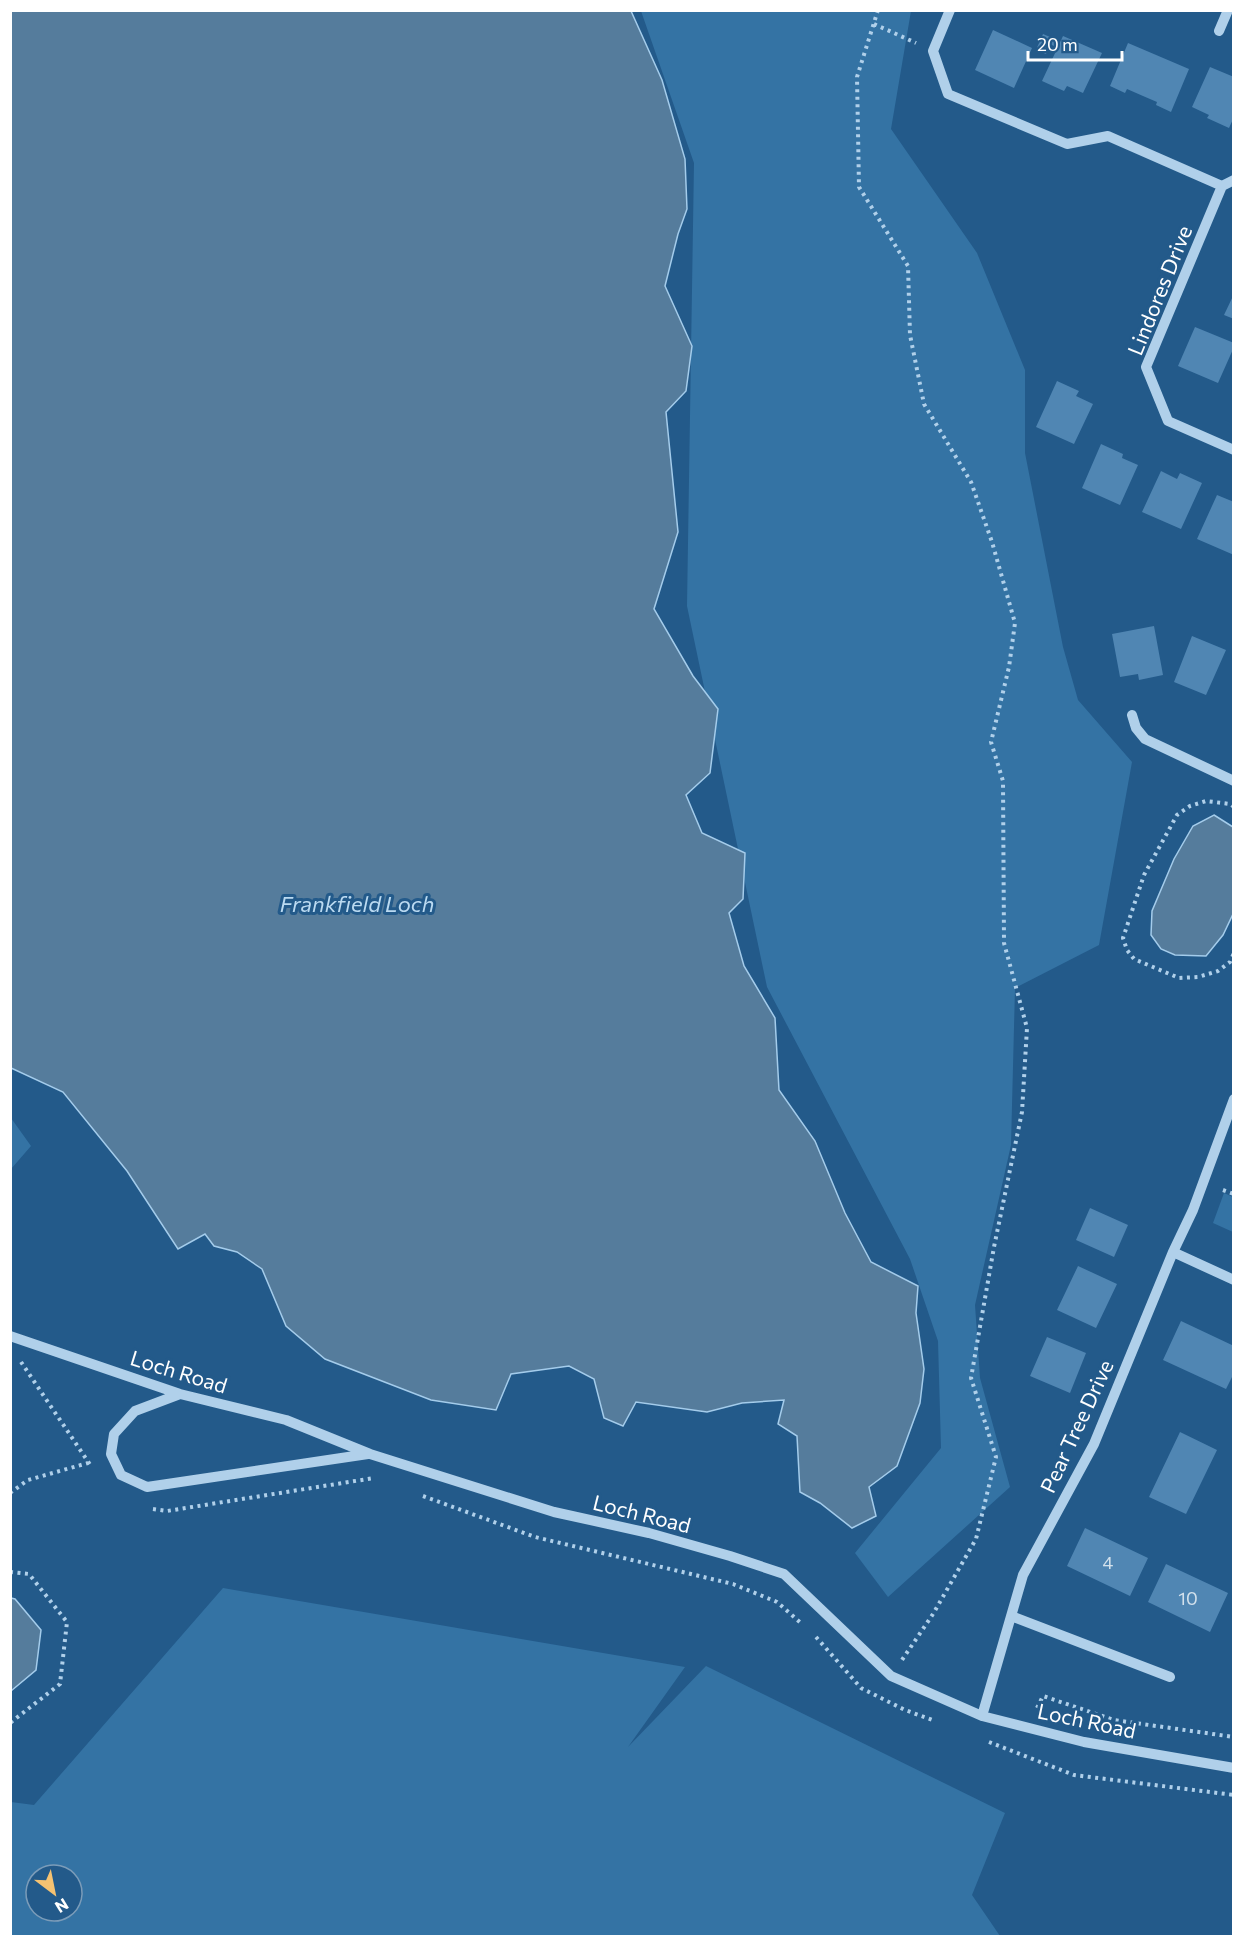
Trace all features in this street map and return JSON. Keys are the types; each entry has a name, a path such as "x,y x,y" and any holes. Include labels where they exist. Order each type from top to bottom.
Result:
{"street":[{"path":"950,10 933,51 948,94 1067,144 1108,136 1222,186 1233,180"},
{"path":"1219,31 1228,10"},
{"name":"Lindores Drive","path":"1222,186 1146,367 1168,421 1233,450"},
{"path":"1132,716 1136,728 1145,739 1233,781"},
{"name":"Pear Tree Drive","path":"982,1716 1023,1575 1094,1444 1173,1252 1193,1210 1233,1099"},
{"path":"1173,1252 1233,1280"},
{"name":"Loch Road","path":"10,1336 180,1394 286,1420 370,1454 554,1512 649,1533 784,1574 891,1676 982,1716 1084,1742 1233,1768"},
{"path":"180,1394 135,1411 114,1434 111,1454 121,1475 147,1487 370,1454"},
{"path":"1011,1616 1170,1677"}],"path":[{"path":"878,10 857,77 859,187 908,266 910,335 924,404 971,482 992,542 1015,623 1010,667 991,742 1004,781 1004,943 1027,1028 1022,1112 994,1247 971,1378 996,1457 976,1539 933,1614 891,1676"},
{"path":"874,24 933,51"},
{"path":"1233,807 1230,804 1206,801 1190,806 1177,815 1144,875 1123,938 1127,950 1134,959 1179,978 1218,971 1230,962 1233,953"},
{"path":"10,1493 28,1480 88,1462 17,1356"},
{"path":"418,1494 535,1537 733,1584 777,1602 816,1637 861,1688"},
{"path":"10,1572 29,1574 67,1622 60,1684 10,1723"},
{"path":"1029,1728 1043,1696 1114,1720 1233,1737"}],"shaded area":[{"path":"641,11 911,11 891,129 977,253 1025,370 1025,453 1063,647 1078,700 1132,762 1099,945 1015,988 1011,1145 975,1305 980,1378 1010,1487 888,1597 855,1553 941,1448 938,1341 910,1259 767,987 687,606 694,163"},
{"path":"11,1118 31,1146 11,1169"},
{"path":"1224,1193 1233,1197 1233,1232 1213,1223"},
{"path":"223,1588 685,1667 628,1747 706,1666 1005,1813 972,1895 1000,1936 11,1936 11,1802 34,1805"}],"water":[{"name":"Frankfield Loch","path":"11,10 631,11 662,80 685,159 687,209 665,286 692,346 686,391 666,412 678,532 654,609 693,676 718,709 710,773 686,795 702,833 745,853 743,899 729,913 744,966 775,1018 779,1090 815,1141 845,1213 871,1262 918,1286 916,1313 924,1369 920,1403 897,1466 869,1487 876,1516 852,1528 820,1503 800,1492 797,1436 778,1424 784,1400 742,1403 707,1412 636,1402 623,1426 604,1418 594,1379 569,1366 511,1374 496,1410 431,1400 325,1359 286,1326 262,1269 237,1252 214,1246 205,1234 178,1249 127,1171 63,1092 11,1068"},
{"path":"1214,815 1233,827 1233,914 1223,935 1206,956 1175,955 1161,949 1151,935 1152,911 1174,859 1193,826"},
{"path":"11,1598 15,1599 41,1630 36,1670 11,1691"}],"building":[{"path":"993,30 1032,48 1014,88 975,70"},
{"path":"1043,34 1057,40 1054,46 1050,44 1046,54 1036,50"},
{"path":"1063,36 1102,53 1083,93 1067,86 1064,91 1042,81"},
{"path":"1128,43 1189,69 1171,112 1156,105 1157,102 1127,89 1125,93 1110,86"},
{"path":"1210,67 1234,77 1234,117 1229,128 1207,118 1209,115 1192,107"},
{"path":"1234,294 1234,319 1224,315"},
{"path":"1195,327 1234,343 1218,383 1178,366"},
{"path":"1057,381 1079,391 1076,396 1093,404 1074,444 1036,427"},
{"path":"1101,444 1123,454 1122,458 1138,465 1120,505 1082,488"},
{"path":"1161,471 1177,479 1180,473 1202,483 1181,529 1142,512"},
{"path":"1217,495 1234,502 1234,555 1197,539"},
{"path":"1154,626 1163,675 1139,680 1138,674 1120,677 1112,634"},
{"path":"1192,636 1226,650 1206,695 1174,682"},
{"path":"1090,1208 1128,1225 1114,1257 1076,1240"},
{"path":"1078,1266 1117,1284 1096,1328 1057,1310"},
{"path":"1181,1321 1234,1346 1234,1373 1226,1389 1163,1360"},
{"path":"1047,1337 1086,1353 1070,1393 1030,1376"},
{"path":"1180,1432 1217,1450 1186,1514 1149,1497"},
{"path":"1085,1528 1148,1558 1130,1596 1067,1566"},
{"path":"1166,1564 1228,1593 1210,1632 1148,1602"}]}
